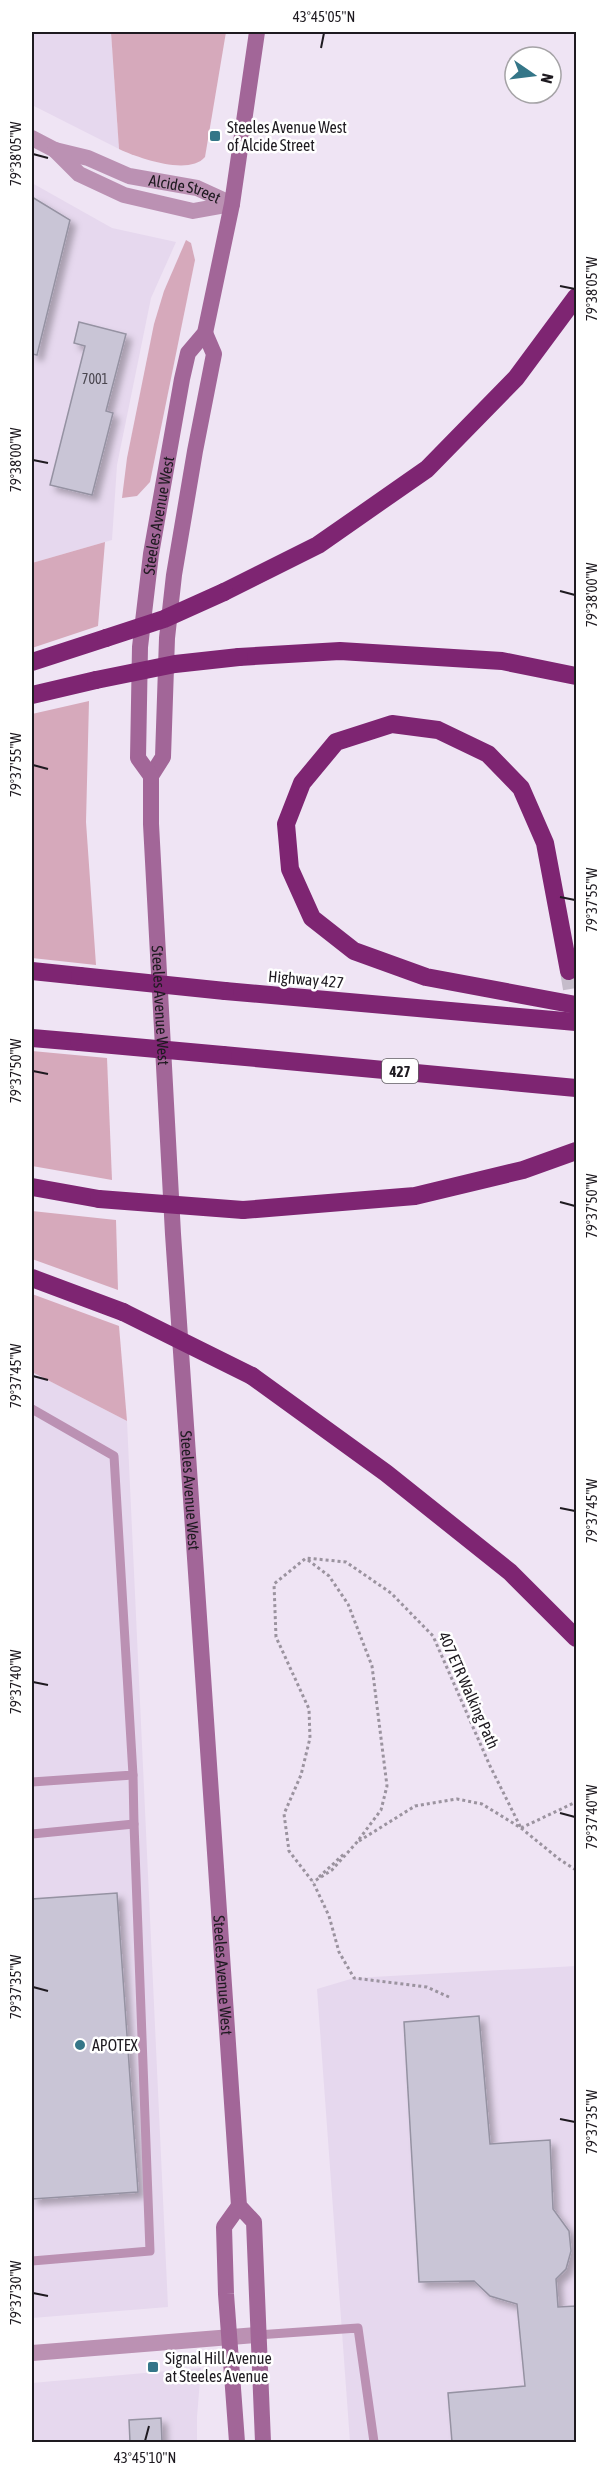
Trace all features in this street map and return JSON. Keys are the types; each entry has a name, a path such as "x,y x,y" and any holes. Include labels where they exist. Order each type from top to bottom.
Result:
{"highway":[{"path":"32,662 164,619 318,545 428,469 516,378 576,297"},
{"path":"32,695 175,664 239,657 340,651 502,661 576,676"},
{"path":"569,971 545,843 521,788 488,754 438,730 392,724 336,742 302,783 286,824 290,869 312,918 354,951 426,977 576,1005"},
{"name":"Highway 427","path":"32,971 576,1023"},
{"name":"427","path":"32,1038 576,1088"},
{"path":"32,1187 99,1198 243,1210 415,1196 523,1170 576,1151"},
{"path":"32,1278 123,1312 252,1376 386,1473 510,1572 576,1638"}],"main road":[{"name":"Steeles Avenue West","path":"151,776 138,758 136,739 145,596 160,494 182,379 188,353 205,333 232,204 257,32"},
{"name":"Steeles Avenue West","path":"205,333 214,354 174,575 167,638 163,757 151,776 151,824 173,1234 239,2206 254,2222 263,2442"},
{"path":"237,2442 226,2294 224,2227 239,2206"}],"street":[{"name":"Alcide Street","path":"32,138 55,150 88,158 129,176 197,188 232,204"},
{"name":"Alcide Street","path":"55,150 79,174 124,195 193,212 232,204"},
{"path":"32,2353 257,2335"}],"lane":[{"path":"32,1409 114,1456 132,1775 150,2251 32,2261"},
{"path":"32,1782 132,1775"},
{"path":"32,1834 134,1824"},
{"path":"257,2335 358,2328 374,2442"}],"path":[{"name":"407 ETR Walking Path","path":"306,1558 346,1562 391,1593 433,1636 489,1766 521,1827"},
{"name":"407 ETR Walking Path","path":"306,1558 329,1576 348,1604 372,1666 387,1786 381,1810 357,1842 332,1870 313,1882"},
{"path":"306,1558 274,1584 276,1637 309,1709 310,1738 301,1774 284,1814 289,1851 313,1882 329,1916 339,1952 354,1978 427,1986 449,1997"},
{"name":"407 ETR Walking Path","path":"357,1842 415,1806 457,1799 482,1804 521,1827 558,1859 576,1870"},
{"path":"521,1827 576,1802"}],"shaded area":[{"path":"32,32 111,32 119,149 32,105"},
{"path":"111,32 226,32 205,157 187,165 163,164 119,149"},
{"path":"32,183 112,228 176,242 151,298 117,465 112,540 32,563"},
{"path":"186,240 191,243 195,260 150,482 137,496 122,498 127,458 154,324 164,291"},
{"path":"105,542 98,626 32,648 32,563"},
{"path":"89,701 86,822 96,965 32,958 32,714"},
{"path":"32,1051 107,1058 112,1180 32,1166"},
{"path":"32,1211 116,1220 118,1290 32,1259"},
{"path":"32,1294 119,1326 127,1421 32,1372"},
{"path":"32,1372 127,1421 168,2307 32,2318"},
{"path":"576,1966 576,2442 350,2442 317,1989 354,1978"},
{"path":"201,2368 197,2442 32,2442 32,2383"}],"building":[{"path":"32,197 70,220 37,355 32,354"},
{"path":"79,322 126,334 106,411 113,413 92,495 50,485 85,346 74,343"},
{"name":"APOTEX","path":"117,1893 138,2192 32,2199 32,1899"},
{"path":"479,2016 490,2144 550,2140 553,2209 569,2231 571,2251 566,2269 556,2279 558,2307 576,2306 576,2442 452,2442 448,2393 525,2386 517,2304 490,2296 474,2281 419,2282 404,2022"},
{"path":"161,2418 162,2442 130,2442 129,2420"}],"tunnel":[{"path":"569,971 576,1013"}],"place":[{"name":"Steeles Avenue West of Alcide Street","path":"215,136"},
{"name":"APOTEX","path":"80,2045"},
{"name":"Signal Hill Avenue at Steeles Avenue","path":"153,2367"}]}
